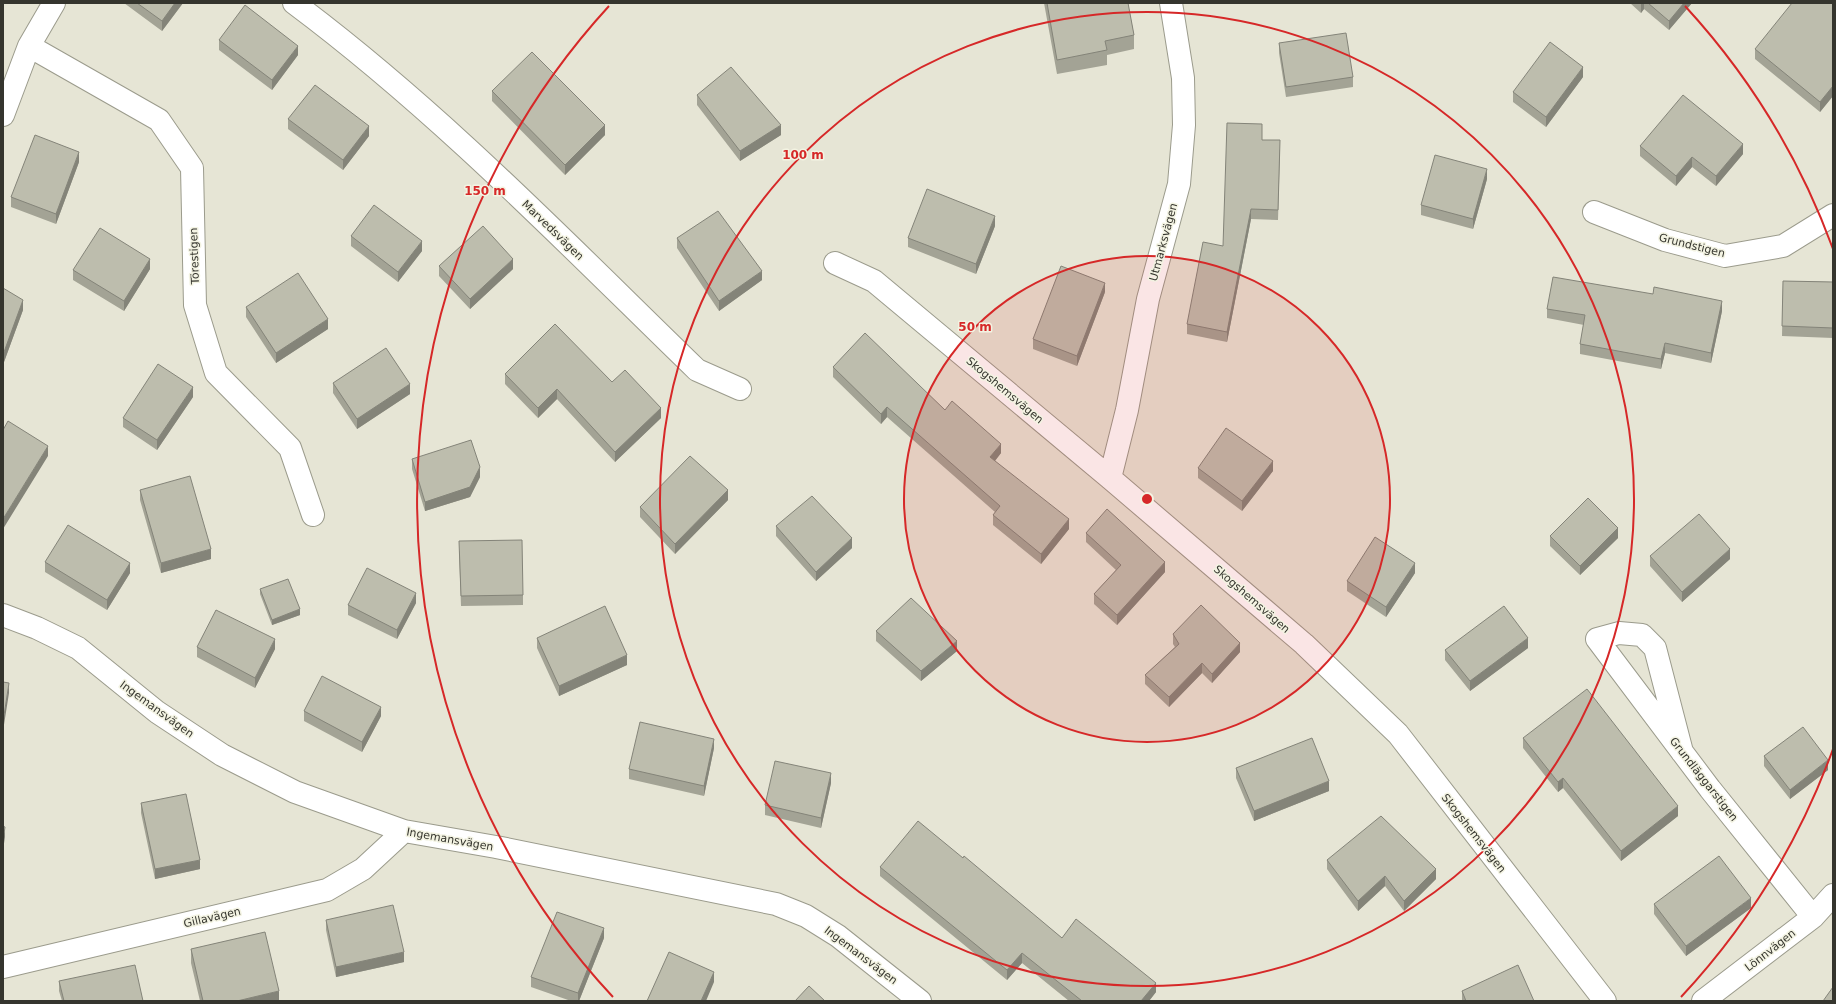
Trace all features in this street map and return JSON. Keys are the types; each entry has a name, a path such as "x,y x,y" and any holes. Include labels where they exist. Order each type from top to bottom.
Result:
{"street":[{"path":"3,115 29,46 54,3"},
{"name":"Marvedsvägen","path":"294,3 337,35 487,165 697,370 740,389"},
{"name":"Utmarksvägen","path":"1110,478 1127,410 1148,299 1179,184 1184,125 1183,78 1171,3"},
{"name":"Törestigen","path":"29,46 158,120 192,168 195,305 216,373 290,448 313,515"},
{"name":"Grundstigen","path":"1594,212 1665,240 1725,256 1783,246 1833,215"},
{"name":"Skogshemsvägen","path":"835,263 874,281 1110,478 1304,644 1398,734 1605,1001"},
{"name":"Ingemansvägen","path":"3,615 37,628 78,648 157,712 222,755 295,792 404,831 504,849 776,904 806,916 838,936 920,1001"},
{"name":"Grundläggarstigen","path":"1682,752 1655,648 1642,635 1619,633 1597,639 1682,752 1813,917"},
{"name":"Gillavägen","path":"3,967 327,890 363,869 404,831"},
{"name":"Lönnvägen","path":"1703,1001 1813,917 1833,895"}],"building":[{"path":"137,3 175,3 162,21"},
{"path":"1047,3 1128,3 1134,35 1105,41 1107,50 1057,60"},
{"path":"1648,3 1684,3 1669,21"},
{"path":"1792,3 1833,3 1833,86 1820,102 1755,49"},
{"path":"245,5 298,46 272,80 219,40"},
{"path":"1346,33 1353,77 1286,87 1279,43"},
{"path":"1550,42 1583,67 1546,117 1513,92"},
{"path":"532,52 605,125 565,165 492,91"},
{"path":"731,67 781,125 740,151 697,95"},
{"path":"315,85 369,126 343,160 288,119"},
{"path":"1683,95 1743,144 1716,176 1692,157 1676,176 1640,146"},
{"path":"1227,123 1262,124 1262,140 1280,140 1278,210 1251,209 1227,332 1187,324 1203,242 1223,246"},
{"path":"35,135 79,152 56,214 11,197"},
{"path":"1435,155 1487,169 1473,219 1421,205"},
{"path":"927,189 995,216 976,264 908,238"},
{"path":"374,205 422,241 398,272 351,236"},
{"path":"718,211 762,271 719,301 677,238"},
{"path":"483,226 513,259 470,299 439,266"},
{"path":"100,228 150,259 124,301 73,270"},
{"path":"1061,266 1105,283 1077,356 1033,339"},
{"path":"298,273 328,319 276,353 246,307"},
{"path":"1553,277 1653,294 1654,287 1722,301 1711,353 1665,343 1661,359 1580,344 1585,315 1547,309"},
{"path":"1783,281 1833,282 1833,328 1782,326"},
{"path":"3,288 23,300 4,352 3,351"},
{"path":"555,324 612,382 625,370 661,408 615,452 557,389 538,408 505,374"},
{"path":"865,333 945,410 952,401 1001,444 990,457 1069,519 1041,554 993,515 1000,506 887,407 881,414 833,367"},
{"path":"386,348 410,384 357,419 333,383"},
{"path":"158,364 193,387 157,440 123,418"},
{"path":"8,421 48,446 3,519 3,430"},
{"path":"1226,428 1273,461 1242,501 1198,468"},
{"path":"471,440 480,467 470,487 425,502 412,459"},
{"path":"690,456 728,490 675,544 640,507"},
{"path":"190,476 211,549 161,563 140,490"},
{"path":"812,496 852,538 816,572 776,526"},
{"path":"1588,498 1618,528 1580,566 1550,536"},
{"path":"1107,509 1165,562 1117,615 1094,594 1121,565 1086,533"},
{"path":"1699,514 1730,549 1682,592 1650,556"},
{"path":"68,525 130,563 107,600 45,562"},
{"path":"1375,537 1415,563 1386,607 1347,581"},
{"path":"522,540 523,595 461,596 459,541"},
{"path":"367,568 416,593 397,630 348,605"},
{"path":"288,579 300,609 272,620 260,589"},
{"path":"911,598 957,641 921,671 876,631"},
{"path":"1201,605 1240,643 1212,674 1202,663 1169,697 1145,675 1179,644 1173,634"},
{"path":"605,606 627,655 559,686 537,638"},
{"path":"1504,606 1528,638 1470,681 1445,650"},
{"path":"216,610 275,639 255,678 197,647"},
{"path":"322,676 381,707 362,742 304,711"},
{"path":"3,682 9,683 3,722"},
{"path":"1587,689 1678,806 1621,851 1563,778 1558,782 1523,738"},
{"path":"640,722 714,739 704,786 629,769"},
{"path":"1803,727 1828,760 1790,790 1764,756"},
{"path":"1312,738 1329,781 1254,811 1236,768"},
{"path":"775,761 831,773 821,818 765,805"},
{"path":"186,794 200,860 155,869 141,803"},
{"path":"1381,816 1436,869 1404,901 1385,876 1358,901 1327,860"},
{"path":"918,821 963,858 964,856 1062,938 1076,919 1156,983 1141,1001 1082,1001 1022,953 1007,970 880,867"},
{"path":"3,826 5,827 3,840"},
{"path":"1719,856 1751,898 1686,946 1654,904"},
{"path":"393,905 404,952 336,967 326,920"},
{"path":"557,912 604,928 578,993 531,977"},
{"path":"265,932 279,991 237,1001 203,1001 191,949"},
{"path":"669,952 714,972 701,1001 647,1001"},
{"path":"135,965 143,1001 64,1001 59,981"},
{"path":"1518,965 1534,1001 1466,1001 1462,991"},
{"path":"809,986 825,1001 795,1001"},
{"path":"1833,987 1833,1001 1823,1001"}]}
